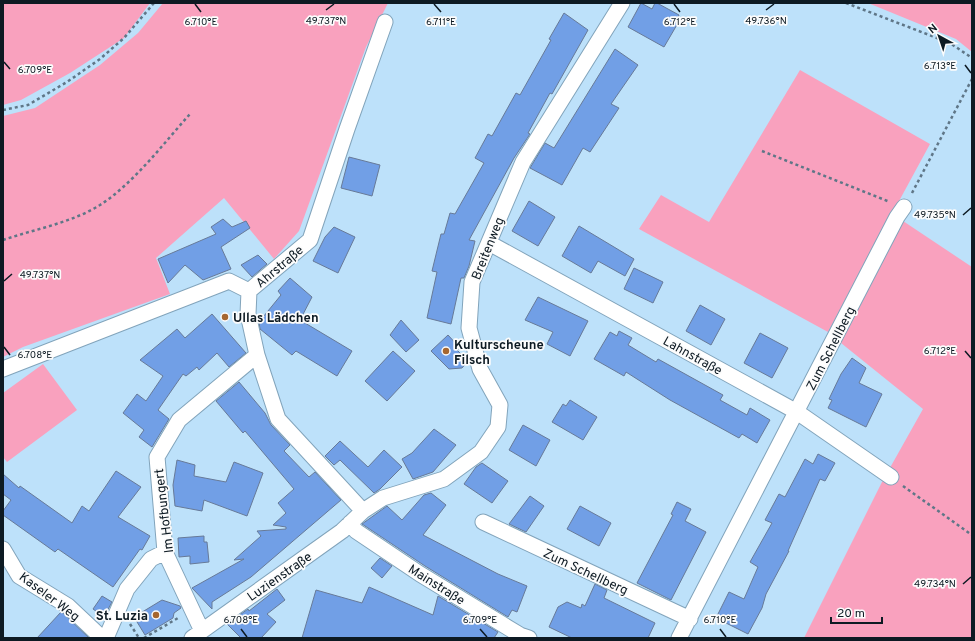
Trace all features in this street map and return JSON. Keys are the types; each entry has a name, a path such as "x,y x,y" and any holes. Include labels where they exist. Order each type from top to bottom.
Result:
{"street":[{"name":"Breitenweg","path":"363,511 383,498 444,479 481,452 498,427 500,405 480,369 469,328 472,282 523,162 622,3"},
{"name":"Ahrstraße","path":"363,511 278,419 257,355 248,314 249,291 310,240 346,129 385,22"},
{"name":"Zum Schellberg","path":"679,638 897,217 904,207"},
{"name":"Lahnstraße","path":"489,243 797,412 891,477"},
{"path":"3,369 230,281 249,291"},
{"name":"Im Hofbungert","path":"197,634 165,552 157,457 179,420 257,355"},
{"name":"Luzienstraße","path":"197,634 342,531 363,511"},
{"name":"Zum Schellberg","path":"483,522 690,619"},
{"name":"Mainstraße","path":"350,523 356,531 420,574 523,637"},
{"name":"Kaseler Weg","path":"3,549 19,576 68,606 102,638"},
{"path":"106,638 127,589 151,559 165,552"}],"path":[{"path":"3,110 28,104 67,82 100,59 124,38 154,3"},
{"path":"846,3 950,43 972,58"},
{"path":"762,151 904,207 972,79"},
{"path":"3,240 74,218 100,204 132,178 190,114"},
{"path":"891,477 972,535"},
{"path":"144,638 181,616"},
{"path":"130,624 137,638"}],"shaded area":[{"path":"3,3 150,3 124,38 70,73 21,100 3,105"},
{"path":"163,3 388,3 366,47 299,231 274,259 224,198 156,258 170,294 23,347 3,357 3,116 35,108 100,65 138,33"},
{"path":"868,3 972,3 972,52 956,39"},
{"path":"800,70 930,144 828,332 639,229 661,195 709,222"},
{"path":"897,217 972,267 972,638 804,638 882,482 923,409 841,343 858,293"},
{"path":"43,364 77,410 7,462 3,457 3,393"}],"building":[{"path":"641,3 652,9 655,3 657,3 679,15 676,22 678,23 664,47 628,27"},
{"path":"564,13 588,30 552,94 550,93 528,133 530,134 514,158 469,240 475,241 469,266 464,278 461,278 451,324 427,318 437,272 432,271 441,234 444,234 450,213 455,214 484,163 475,158 488,134 492,136 516,93 520,95 551,40 549,39"},
{"path":"615,49 638,65 611,104 619,108 590,152 583,148 562,185 530,168 545,143 554,148"},
{"path":"349,157 380,165 372,196 341,188"},
{"path":"529,201 555,217 538,246 512,231"},
{"path":"223,219 232,227 246,221 250,228 221,247 231,269 203,280 185,265 168,283 158,259 216,234 211,227"},
{"path":"579,226 634,259 625,276 598,261 591,273 562,256"},
{"path":"334,227 355,237 338,273 313,261 325,237"},
{"path":"258,255 267,264 252,277 241,265"},
{"path":"634,268 663,282 653,303 624,289"},
{"path":"290,278 312,297 300,320 352,351 337,376 296,351 292,355 260,329 259,322 281,295 278,291"},
{"path":"538,297 588,321 570,356 547,344 553,332 525,320"},
{"path":"700,305 725,319 711,345 686,331"},
{"path":"212,314 246,353 229,367 217,353 199,370 197,367 186,376 183,374 158,410 169,419 152,447 139,437 144,430 123,413 137,394 146,401 163,376 140,360 177,329 185,338"},
{"path":"401,320 419,340 406,352 390,335"},
{"path":"619,331 632,338 628,345 656,362 658,359 723,395 720,400 747,415 750,408 770,420 757,443 742,434 739,438 670,400 626,372 624,376 594,359 610,332 617,336"},
{"path":"760,333 788,348 772,378 744,363"},
{"name":"Kulturscheune Filsch","path":"448,335 460,348 457,350 468,361 462,368 449,369 431,351"},
{"path":"393,351 415,371 387,401 365,381"},
{"path":"852,358 866,368 859,383 882,394 866,427 828,408 832,400 829,399 841,374"},
{"path":"239,382 265,413 271,425 290,445 284,451 309,477 315,472 341,500 251,577 212,602 212,609 192,588 244,559 234,560 261,536 257,531 286,529 286,527 273,525 286,513 278,503 294,489 245,431 243,433 216,401"},
{"path":"570,400 597,417 583,440 552,422 563,404 566,406"},
{"path":"523,425 550,440 536,466 509,450"},
{"path":"434,429 456,445 433,472 413,479 402,459 412,453"},
{"path":"340,441 368,467 384,450 402,467 374,493 340,460 334,465 325,456"},
{"path":"818,454 835,463 825,481 820,479 789,551 766,594 762,608 748,634 716,618 729,592 744,599 758,567 750,562 772,523 765,520 779,494 785,497 805,459 813,464"},
{"path":"177,460 195,465 194,476 226,482 234,462 263,473 247,516 204,500 202,511 175,506 173,485"},
{"path":"482,463 508,481 492,503 464,484 476,467"},
{"path":"116,471 141,487 118,517 150,536 142,550 140,549 113,587 58,549 55,552 3,515 3,511 11,500 3,494 3,474 19,488 20,486 72,523 82,506 89,511"},
{"path":"431,493 446,505 423,535 498,574 527,586 517,612 512,610 508,617 425,566 362,524 387,506 402,520 424,495"},
{"path":"530,496 544,506 526,532 509,524"},
{"path":"677,502 691,509 685,521 706,532 671,600 637,583 673,515 671,514"},
{"path":"580,506 611,523 599,546 567,529"},
{"path":"204,536 204,542 207,542 209,562 190,564 190,556 179,557 178,538"},
{"path":"380,558 392,566 382,578 371,568"},
{"path":"595,584 607,590 604,598 655,623 648,638 572,638 549,627 558,607 567,602 581,608 582,604 585,606"},
{"path":"369,587 433,615 438,596 498,632 494,638 302,638 316,590 362,603"},
{"path":"277,589 285,600 267,614 276,622 261,638 241,638 227,624 248,609 249,611"},
{"path":"102,596 112,602 104,617 93,609"},
{"name":"St. Luzia","path":"162,600 180,606 181,608 174,613 173,618 145,635 134,617"},
{"path":"61,612 63,613 89,638 37,638"}],"place":[{"name":"Ullas Lädchen","path":"225,317"},
{"name":"Kulturscheune Filsch","path":"446,351"},
{"name":"St. Luzia","path":"156,615"}]}
